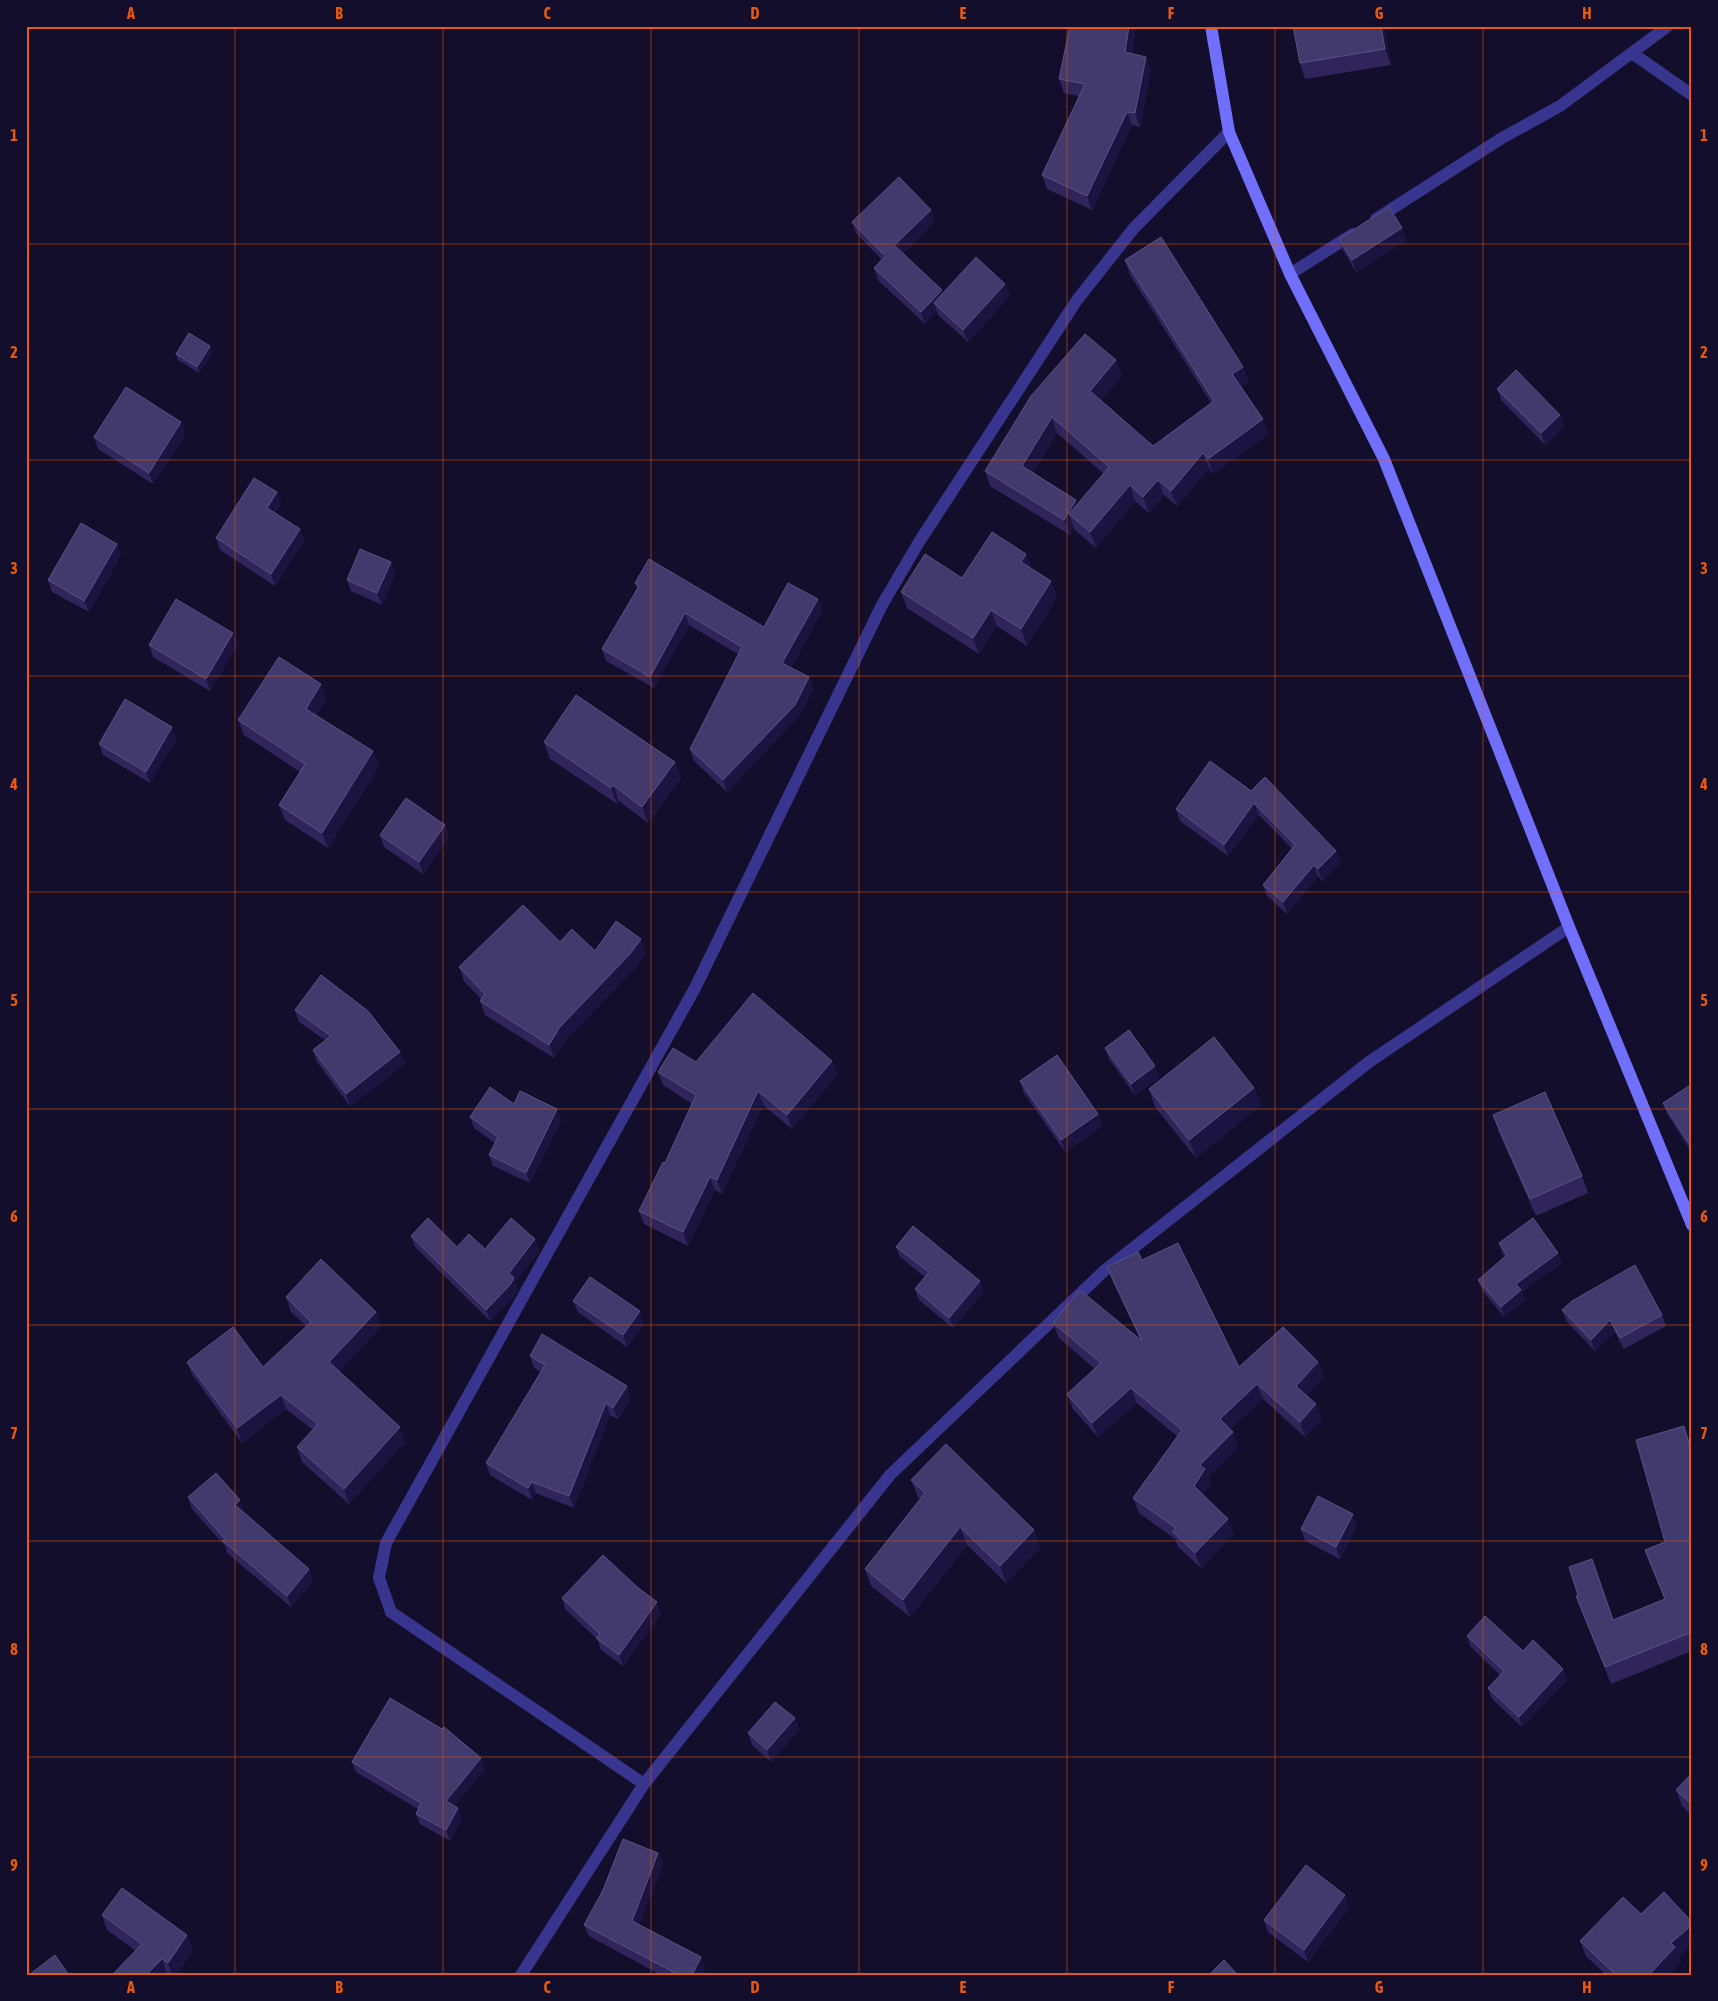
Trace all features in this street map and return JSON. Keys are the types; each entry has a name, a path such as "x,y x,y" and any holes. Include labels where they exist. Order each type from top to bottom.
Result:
{"street":[{"path":"1211,26 1229,132 1290,274 1384,459 1569,927 1692,1225"},
{"path":"1290,274 1502,138 1560,106 1668,26"},
{"path":"1632,52 1692,95"},
{"path":"644,1784 392,1612 379,1578 386,1543 695,988 882,605 919,542 1077,300 1134,228 1229,132"},
{"path":"521,1975 644,1784 890,1475 1104,1271 1368,1062 1569,927"}],"building":[{"path":"1070,26 1129,26 1125,52 1146,57 1135,113 1127,112 1087,196 1042,175 1085,84 1059,79"},
{"path":"1293,26 1381,26 1385,49 1300,63"},
{"path":"899,177 931,210 884,255 852,222"},
{"path":"1389,207 1402,228 1352,260 1339,239"},
{"path":"1161,237 1243,367 1232,374 1263,419 1208,459 1203,453 1171,491 1158,480 1143,497 1130,485 1090,532 1069,514 1109,467 1052,417 1022,466 1076,500 1064,520 985,471 1031,396 1085,334 1116,360 1090,391 1153,446 1214,401 1125,260"},
{"path":"895,246 942,290 921,312 874,268"},
{"path":"976,257 1005,284 963,330 934,303"},
{"path":"189,333 210,346 197,367 176,354"},
{"path":"1516,370 1560,415 1541,433 1497,389"},
{"path":"126,387 181,422 149,473 94,437"},
{"path":"254,478 277,492 267,508 300,529 271,574 216,538"},
{"path":"81,523 117,544 84,601 48,580"},
{"path":"992,532 1026,554 1021,562 1051,581 1021,629 991,610 973,638 901,592 925,554 962,578"},
{"path":"360,549 391,562 377,593 347,580"},
{"path":"649,559 764,627 788,583 818,599 782,663 809,677 795,705 723,780 690,749 742,647 685,613 650,677 602,649 639,586 635,583"},
{"path":"176,599 233,633 206,679 149,645"},
{"path":"279,657 321,684 306,709 373,751 322,833 279,805 305,764 238,720"},
{"path":"576,695 675,762 642,807 613,785 611,788 544,742"},
{"path":"125,699 172,727 146,772 99,744"},
{"path":"1210,761 1251,791 1265,777 1336,851 1318,869 1314,865 1283,902 1263,885 1295,845 1254,803 1224,845 1176,809"},
{"path":"406,798 445,825 419,862 380,835"},
{"path":"523,905 560,942 572,929 595,951 616,921 641,939 630,954 560,1027 549,1045 480,1001 485,994 459,967"},
{"path":"321,975 368,1011 400,1052 346,1094 313,1050 331,1036 295,1010"},
{"path":"753,993 832,1061 787,1115 758,1091 717,1180 710,1177 683,1232 639,1211 663,1162 665,1163 696,1095 658,1072 673,1048 696,1062"},
{"path":"1129,1030 1155,1066 1131,1084 1105,1048"},
{"path":"1214,1037 1254,1088 1189,1140 1149,1089"},
{"path":"1057,1055 1098,1114 1061,1140 1020,1081"},
{"path":"1692,1084 1692,1148 1663,1103"},
{"path":"490,1087 514,1104 520,1091 557,1109 526,1173 489,1155 498,1137 470,1117"},
{"path":"1545,1092 1582,1176 1530,1199 1493,1115"},
{"path":"428,1218 457,1247 469,1234 485,1249 511,1218 535,1239 509,1273 514,1278 510,1285 486,1310 411,1236"},
{"path":"1533,1218 1558,1253 1516,1284 1521,1290 1501,1307 1478,1280 1507,1255 1499,1243"},
{"path":"913,1226 980,1281 949,1318 915,1289 929,1272 896,1247"},
{"path":"1178,1243 1239,1367 1283,1327 1318,1362 1296,1386 1316,1404 1300,1422 1257,1384 1220,1419 1233,1432 1200,1465 1205,1469 1194,1486 1228,1519 1195,1553 1173,1532 1176,1528 1133,1498 1182,1430 1131,1388 1092,1423 1067,1394 1101,1363 1053,1323 1080,1290 1142,1341 1107,1267 1138,1252 1142,1260"},
{"path":"321,1259 376,1312 329,1362 400,1427 344,1489 297,1447 318,1424 281,1395 237,1428 187,1362 233,1327 263,1367 311,1322 286,1297"},
{"path":"1635,1265 1662,1315 1620,1338 1610,1320 1591,1340 1562,1310 1572,1301"},
{"path":"590,1277 640,1311 623,1335 573,1301"},
{"path":"542,1334 627,1386 613,1408 606,1403 569,1496 532,1482 528,1488 486,1463 545,1365 530,1356"},
{"path":"1684,1426 1692,1453 1692,1632 1605,1667 1576,1596 1578,1595 1569,1567 1592,1559 1613,1620 1665,1599 1645,1550 1665,1542 1636,1440"},
{"path":"946,1444 1034,1530 1000,1566 960,1527 903,1600 865,1569 925,1493 911,1480"},
{"path":"216,1473 240,1500 235,1505 309,1569 287,1596 223,1541 225,1539 188,1497"},
{"path":"1318,1496 1353,1514 1336,1547 1301,1529"},
{"path":"603,1555 636,1586 657,1602 619,1655 596,1638 600,1634 562,1598"},
{"path":"1485,1616 1523,1651 1533,1640 1563,1669 1519,1717 1488,1688 1504,1671 1467,1636"},
{"path":"390,1698 442,1729 444,1727 481,1758 446,1801 458,1808 446,1830 416,1814 421,1803 352,1762"},
{"path":"775,1702 795,1718 767,1750 748,1733"},
{"path":"1692,1773 1692,1805 1676,1790"},
{"path":"623,1839 658,1853 632,1921 701,1957 692,1975 679,1975 584,1925 603,1890"},
{"path":"1306,1865 1345,1895 1304,1950 1264,1920"},
{"path":"122,1888 187,1935 168,1963 162,1959 146,1975 112,1975 142,1944 102,1915"},
{"path":"1664,1892 1692,1922 1692,1925 1671,1943 1675,1947 1649,1975 1616,1975 1580,1941 1623,1897 1641,1914"},
{"path":"55,1955 69,1975 29,1975"},
{"path":"1224,1960 1238,1975 1209,1975"}]}
